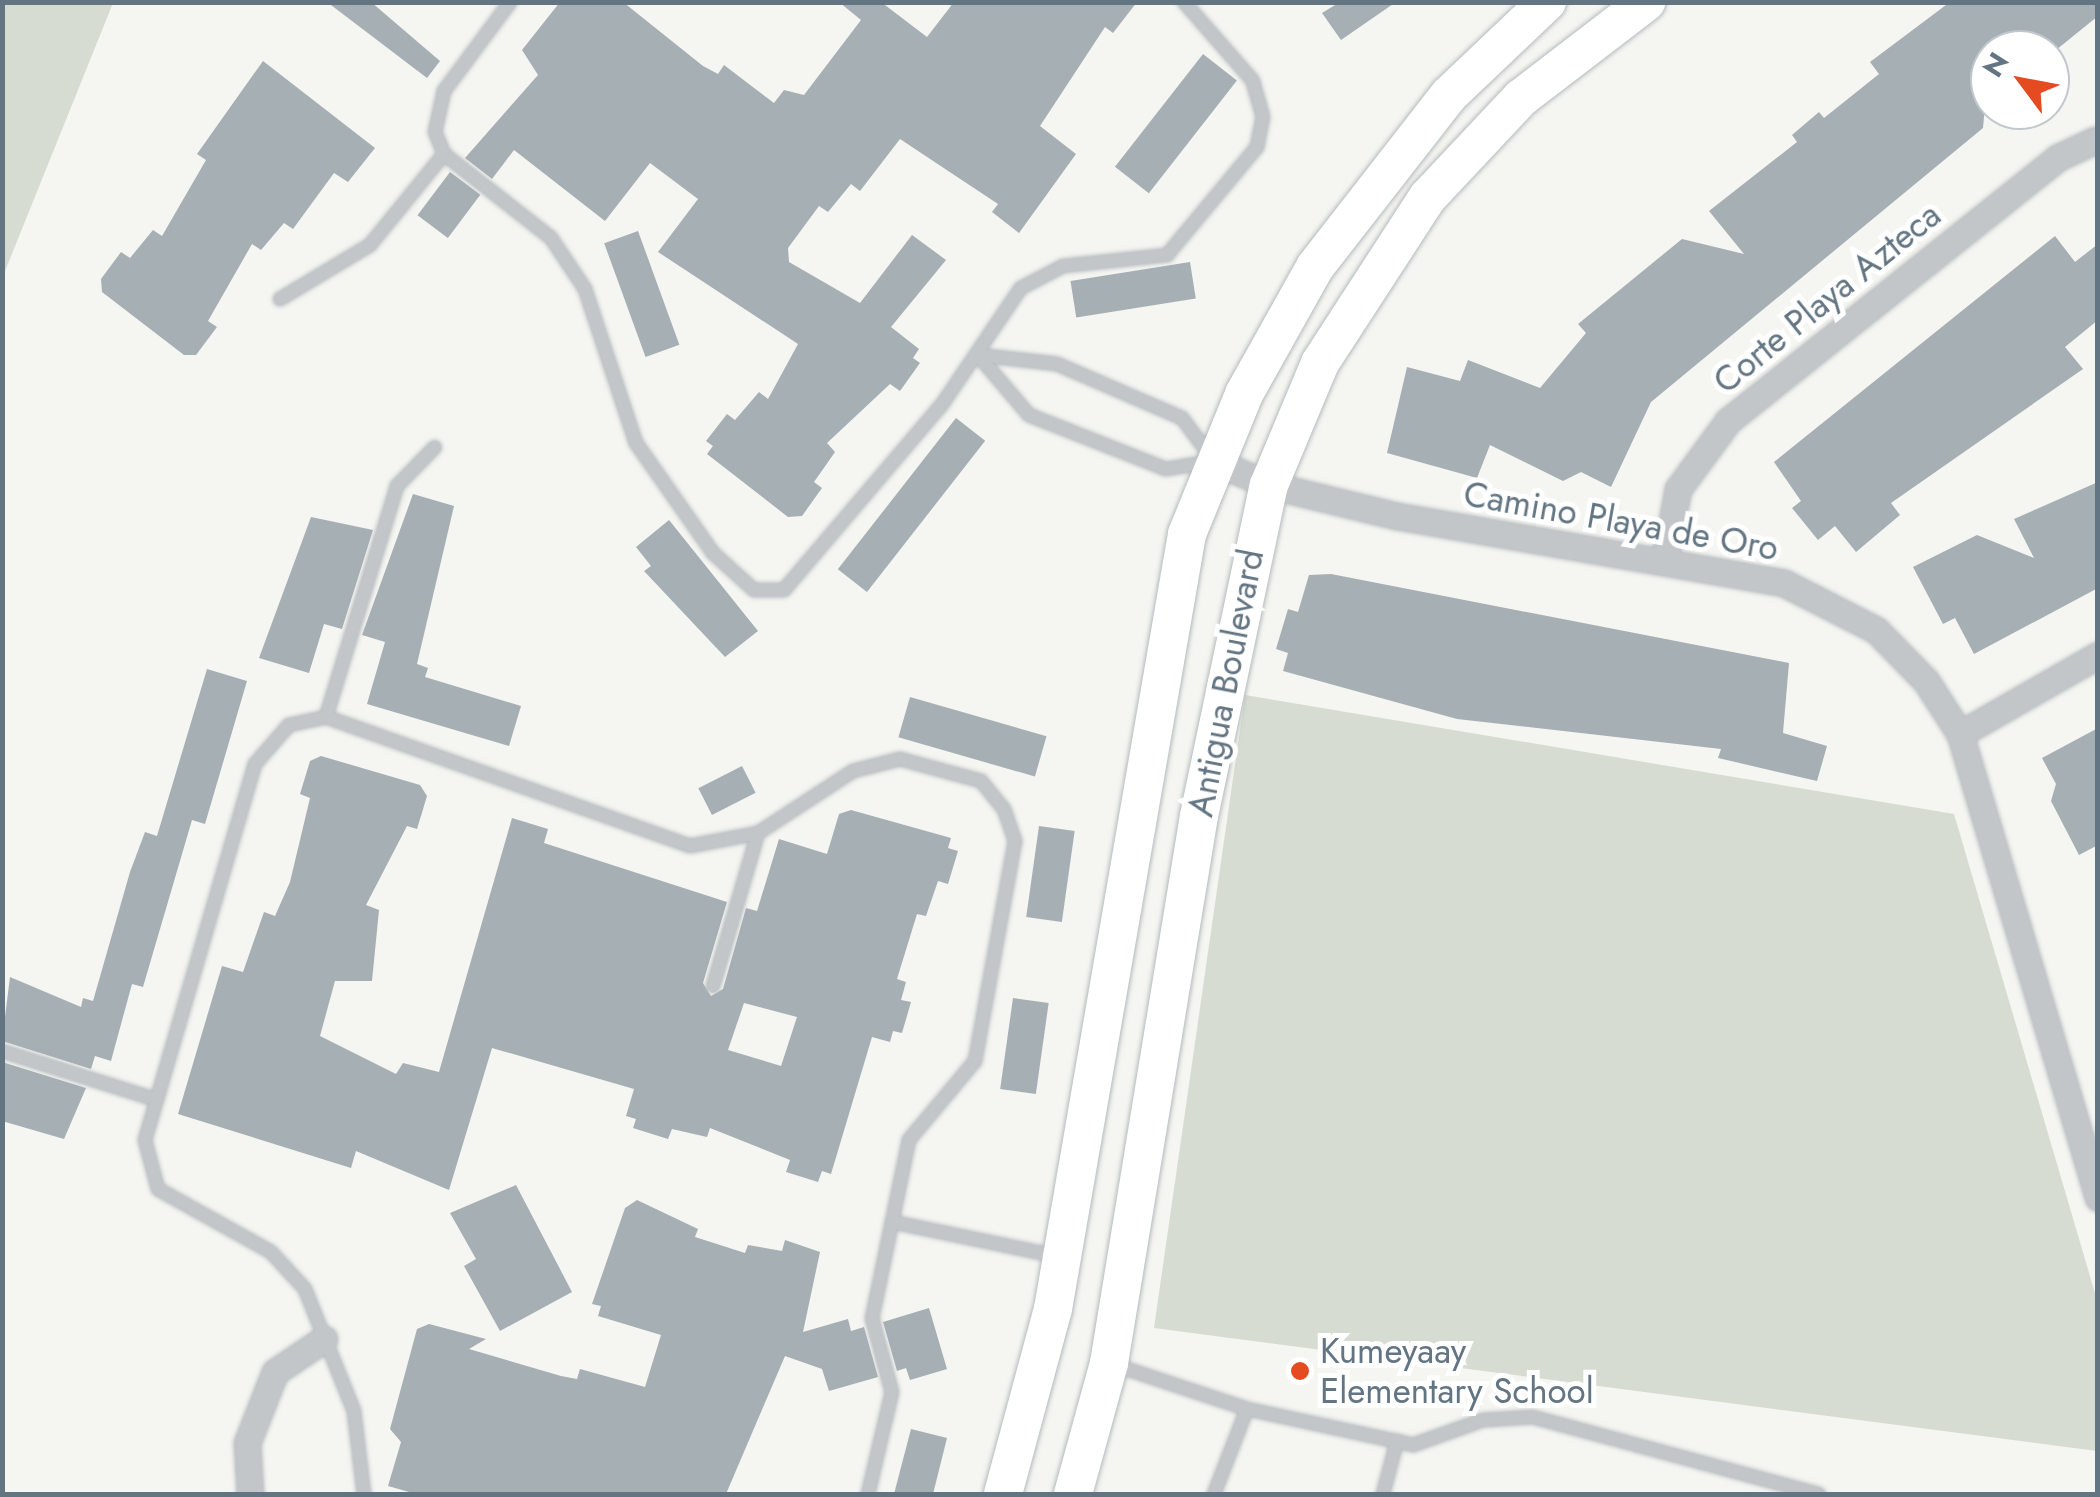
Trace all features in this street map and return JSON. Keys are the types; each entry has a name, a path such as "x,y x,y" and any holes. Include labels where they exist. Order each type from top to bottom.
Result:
{"main road":[{"name":"Antigua Boulevard","path":"1003,1494 1062,1258 1164,640 1214,461 1277,330 1356,207 1449,95 1548,2"},
{"name":"Antigua Boulevard","path":"1073,1494 1109,1364 1210,760 1269,485 1344,320 1428,197 1521,98 1646,2"},
{"path":"1062,1258 1098,1274 1120,1300"}],"street":[{"name":"Corte Playa Azteca","path":"1665,558 1678,489 1728,421 2057,158 2094,140"},
{"name":"Camino Playa de Oro","path":"1214,461 1269,485 1481,533 1665,558 1784,583 1843,610 1926,680 1960,734 2087,1124 2098,1198"},
{"path":"1960,734 2098,655"},
{"path":"250,1494 248,1443 275,1372 324,1339"}],"lane":[{"path":"510,2 444,90 436,132 444,154 552,238 585,289 636,443 713,553 754,590 784,590 808,570 978,355 1022,288 1063,266 1167,255 1257,147 1263,117 1253,80 1184,2"},
{"path":"280,298 370,245 444,154"},
{"path":"978,355 1058,364 1182,418 1214,461 1166,470 1029,415 978,355"},
{"path":"326,717 396,486 435,447"},
{"path":"364,1494 354,1411 305,1289 271,1252 158,1189 146,1140 151,1098 256,764 289,725 326,717 690,846 758,834 853,771 900,759 980,781 1004,808 1015,841 975,1061 909,1140 872,1318 892,1392 868,1494"},
{"path":"713,986 758,834"},
{"path":"2,1051 151,1098"},
{"path":"893,1222 1062,1258"},
{"path":"1109,1364 1248,1409 1397,1441 1532,1417 1819,1494"},
{"path":"1214,1494 1248,1409"},
{"path":"1384,1494 1397,1441"}],"shaded area":[{"path":"2,3 113,3 3,276 2,276"},
{"path":"1245,695 1954,814 2097,1300 2097,1451 1154,1328"}],"building":[{"path":"327,2 371,2 440,61 427,78"},
{"path":"560,2 623,2 703,66 718,74 724,65 774,103 784,90 804,95 861,20 839,2 881,2 927,37 954,2 1137,2 1113,33 1105,27 1040,126 1076,154 1019,233 992,212 998,204 900,139 860,191 851,184 828,212 819,206 788,248 789,262 860,303 912,235 946,260 891,327 919,349 913,358 920,363 900,391 890,384 827,443 835,452 814,482 822,488 802,516 788,517 707,454 713,446 706,441 727,414 735,420 759,392 768,399 798,344 658,252 698,199 650,163 605,221 514,150 492,179 465,158 538,75 522,50"},
{"path":"1340,2 1396,2 1341,40 1322,13"},
{"path":"1950,2 2098,2 2098,16 2070,39 2070,30 1970,30 1970,130 1981,130 1651,402 1611,487 1581,472 1563,481 1490,445 1477,478 1387,453 1407,367 1460,381 1468,360 1540,388 1586,333 1578,324 1682,239 1744,254 1709,211 1797,142 1792,135 1819,112 1824,118 1879,74 1870,62"},
{"path":"1203,54 1237,80 1149,193 1115,167"},
{"path":"263,61 375,148 348,182 334,173 293,229 284,223 261,250 252,244 208,321 217,327 196,355 184,355 102,292 101,279 121,252 130,258 153,230 162,236 206,160 197,154"},
{"path":"450,172 480,195 448,238 418,215"},
{"path":"638,231 679,345 646,357 604,243"},
{"path":"2055,236 2075,262 2098,244 2098,320 2065,347 2083,369 1891,503 1900,515 1856,552 1835,526 1818,540 1792,508 1801,501 1774,462"},
{"path":"1190,262 1196,299 1076,317 1070,281"},
{"path":"956,418 985,441 867,592 838,569"},
{"path":"2098,482 2098,588 1974,654 1955,618 1943,624 1913,567 1977,535 2034,558 2014,519"},
{"path":"413,494 454,506 417,664 428,668 425,677 521,706 509,746 367,704 385,642 362,635"},
{"path":"311,517 373,530 342,629 324,624 309,673 259,658"},
{"path":"669,520 758,631 725,657 644,571 651,566 636,547"},
{"path":"1331,574 1789,663 1783,733 1827,746 1817,781 1718,758 1721,749 1457,719 1283,671 1288,653 1276,649 1288,609 1298,612 1309,575"},
{"path":"207,669 247,681 205,824 192,820 143,987 132,984 111,1061 95,1056 91,1069 2,1041 10,977 81,1007 83,998 93,1001 145,832 157,836"},
{"path":"910,697 1046,736 1035,777 898,737"},
{"path":"2098,728 2098,845 2079,855 2051,801 2056,784 2042,758"},
{"path":"321,756 420,785 427,796 417,829 407,826 366,905 379,910 372,981 335,981 320,1036 396,1074 403,1063 439,1072 512,818 548,829 544,843 727,902 703,983 711,996 723,989 746,908 757,911 779,839 827,854 839,814 851,810 951,838 948,848 958,851 948,884 938,881 926,916 917,914 897,979 906,982 901,1000 911,1002 902,1033 893,1031 890,1042 872,1037 831,1174 822,1171 818,1182 786,1172 790,1160 710,1128 707,1137 672,1129 668,1139 633,1128 636,1119 626,1116 634,1089 492,1048 449,1190 356,1151 351,1168 178,1114 222,966 243,972 264,912 275,916 290,882 310,798 300,794 310,761","holes":["744,1003 797,1017 781,1066 728,1050"]},
{"path":"742,766 756,793 712,815 698,788"},
{"path":"1039,826 1075,831 1062,922 1026,917"},
{"path":"1013,998 1049,1003 1036,1094 1000,1089"},
{"path":"2,1062 86,1088 64,1139 2,1121"},
{"path":"516,1185 572,1292 500,1331 464,1266 476,1259 450,1213"},
{"path":"637,1200 698,1229 695,1237 745,1253 748,1245 782,1251 785,1240 820,1252 803,1332 848,1319 851,1331 864,1327 878,1377 829,1391 822,1369 785,1356 726,1494 416,1494 388,1486 401,1442 390,1429 417,1329 429,1324 486,1339 469,1349 561,1376 577,1379 580,1369 645,1387 661,1335 598,1316 601,1306 592,1304 625,1208"},
{"path":"929,1308 947,1369 910,1380 906,1368 897,1371 883,1322"},
{"path":"911,1429 947,1438 933,1494 894,1494"}],"place":[{"name":"Kumeyaay Elementary School","path":"1300,1371"}]}
